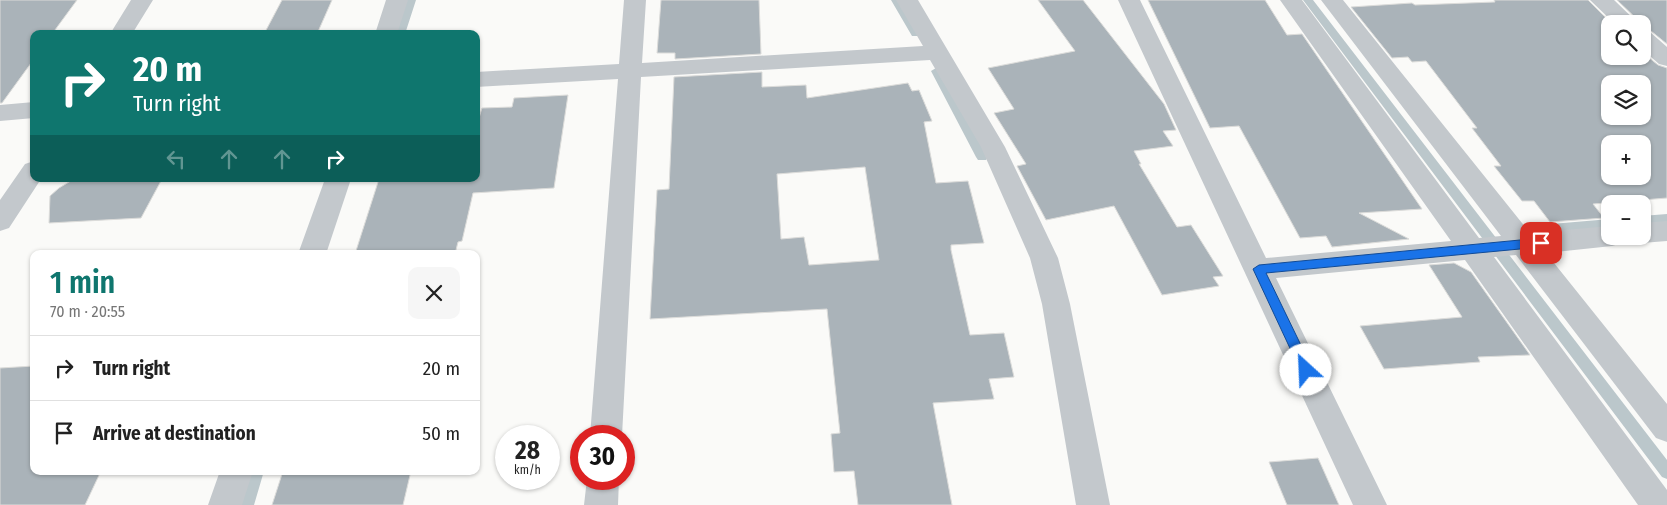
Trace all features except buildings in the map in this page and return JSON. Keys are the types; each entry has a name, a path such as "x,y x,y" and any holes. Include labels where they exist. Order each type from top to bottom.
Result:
{"street":[{"path":"123,30 142,0"},
{"path":"387,30 397,0"},
{"path":"607,425 635,0"},
{"path":"907,0 993,148 1044,258 1056,304 1093,505"},
{"path":"1129,0 1370,505"},
{"path":"1291,0 1476,249 1658,505"},
{"path":"1332,0 1517,245 1667,428"},
{"path":"1601,0 1618,15"},
{"path":"1651,45 1667,60"},
{"path":"480,80 630,69 938,52"},
{"path":"0,113 30,110"},
{"path":"0,221 30,176"},
{"path":"313,250 337,182"},
{"path":"1651,233 1667,231"},
{"path":"1259,269 1601,237"},
{"path":"225,505 236,475"},
{"path":"601,505 602,490"}],"waterway":[{"path":"401,30 411,0"},
{"path":"896,0 916,34"},
{"path":"1308,0 1667,472"},
{"path":"936,71 982,157"},
{"path":"1651,220 1667,218"},
{"path":"1528,231 1601,225"},
{"path":"246,505 256,475"}],"route":[{"path":"1306,370 1259,269 1541,243"}]}
